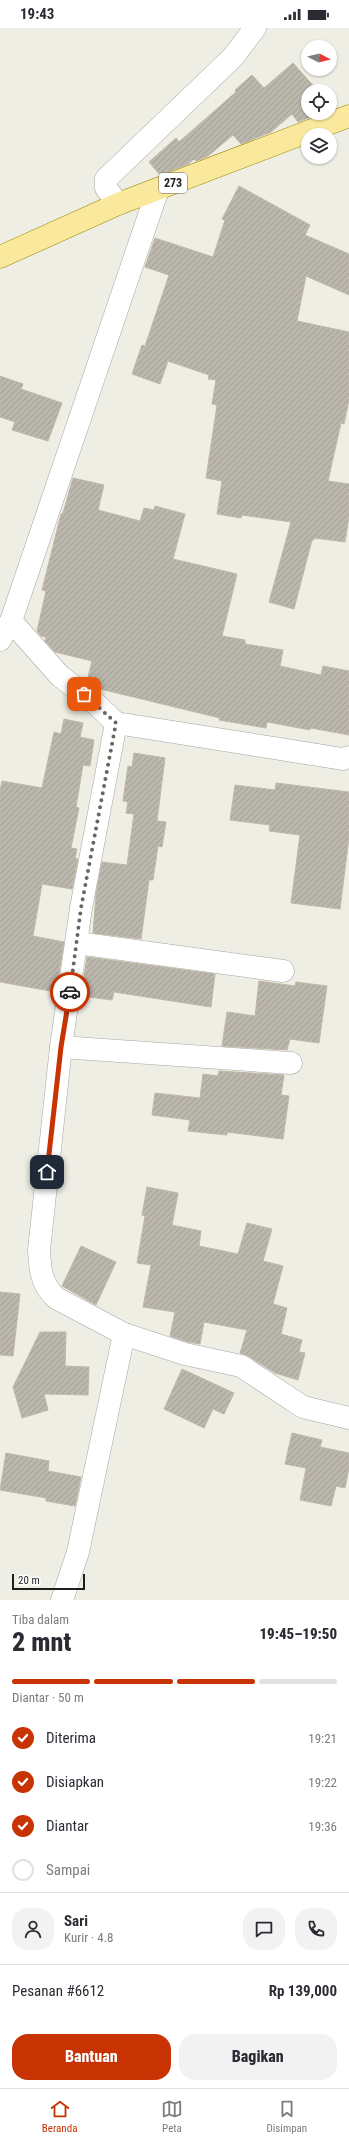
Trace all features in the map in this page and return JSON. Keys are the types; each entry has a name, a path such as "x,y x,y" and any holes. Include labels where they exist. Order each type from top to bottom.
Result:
{"main road":[{"name":"273","path":"0,257 118,204 349,116"}],"street":[{"path":"118,204 106,188 106,179 233,57 255,28"},
{"path":"0,640 11,621 158,189"},
{"path":"11,621 60,676 96,704 116,723 343,759 349,758"},
{"path":"116,723 81,908 61,1047 39,1250 40,1273 48,1290 56,1298 124,1334 185,1354 241,1366 303,1408 349,1418"},
{"path":"77,943 283,971"},
{"path":"61,1047 291,1062"},
{"path":"62,1600 78,1552 124,1334"}],"building":[{"path":"293,63 301,72 301,76 305,76 312,84 301,84 301,120 303,120 298,122 292,114 271,132 241,144 233,135 208,156 196,161 194,159 188,164 160,175 149,162 176,138 179,142 236,92 235,90 252,75 264,88"},
{"path":"239,186 310,225 305,235 349,254 349,295 306,276 297,321 349,332 349,400 344,424 341,423 328,481 349,484 349,516 345,542 314,538 314,540 312,540 294,609 269,602 291,522 242,515 241,518 217,514 222,481 206,478 217,405 212,404 216,380 208,379 209,375 168,361 160,384 132,374 142,345 145,346 169,275 145,267 155,238 213,257 225,220 222,219"},
{"path":"0,376 23,384 21,389 62,403 48,441 12,430 15,422 0,417"},
{"path":"73,478 104,485 98,510 140,521 144,508 154,510 155,506 185,514 173,559 237,574 222,636 245,640 245,644 283,650 280,666 321,675 323,666 349,671 349,735 267,722 266,728 219,720 220,718 96,688 87,681 92,661 55,652 45,641 46,637 41,636 37,631 46,591 42,590 61,514 63,513"},
{"path":"64,719 83,723 80,737 94,740 90,766 83,765 76,807 79,808 71,848 77,849 75,858 78,859 72,889 42,884 33,936 64,942 56,992 0,982 0,791 2,781 42,788 54,732 61,734"},
{"path":"134,753 165,758 157,821 166,822 162,847 158,846 153,880 149,880 141,939 93,933 96,894 102,862 127,865 134,814 126,813 128,802 123,801 128,766 132,767"},
{"path":"276,783 349,792 349,837 340,909 291,903 300,835 269,831 270,825 230,820 235,785 275,790"},
{"path":"87,957 215,974 211,1007 114,992 112,1000 81,996"},
{"path":"259,981 295,986 296,982 327,986 319,1043 290,1039 287,1050 222,1046 227,1012 255,1016"},
{"path":"219,1071 284,1075 281,1095 289,1096 283,1139 227,1132 227,1135 188,1131 190,1120 152,1115 155,1093 200,1098 203,1074 218,1076"},
{"path":"147,1187 178,1193 172,1225 201,1231 199,1246 238,1254 247,1223 272,1229 263,1261 283,1266 273,1304 287,1308 281,1334 302,1340 299,1352 305,1353 298,1380 275,1373 248,1356 240,1353 247,1330 204,1322 200,1344 188,1342 170,1336 175,1312 143,1307 151,1265 137,1263 145,1216 142,1215"},
{"path":"81,1246 116,1262 96,1305 62,1286"},
{"path":"0,1292 20,1294 13,1356 0,1355"},
{"path":"40,1332 66,1332 65,1366 89,1367 88,1395 44,1394 48,1410 22,1418 13,1387"},
{"path":"182,1369 234,1393 224,1414 213,1409 204,1428 164,1409"},
{"path":"292,1433 322,1440 320,1447 349,1453 349,1468 345,1488 336,1486 331,1506 300,1500 306,1468 285,1464"},
{"path":"6,1453 49,1461 48,1471 81,1477 75,1506 46,1501 46,1498 0,1490"}],"way so far":[{"path":"70,992 81,908 116,723 84,694"}],"route":[{"path":"47,1172 61,1047 70,992"}]}
